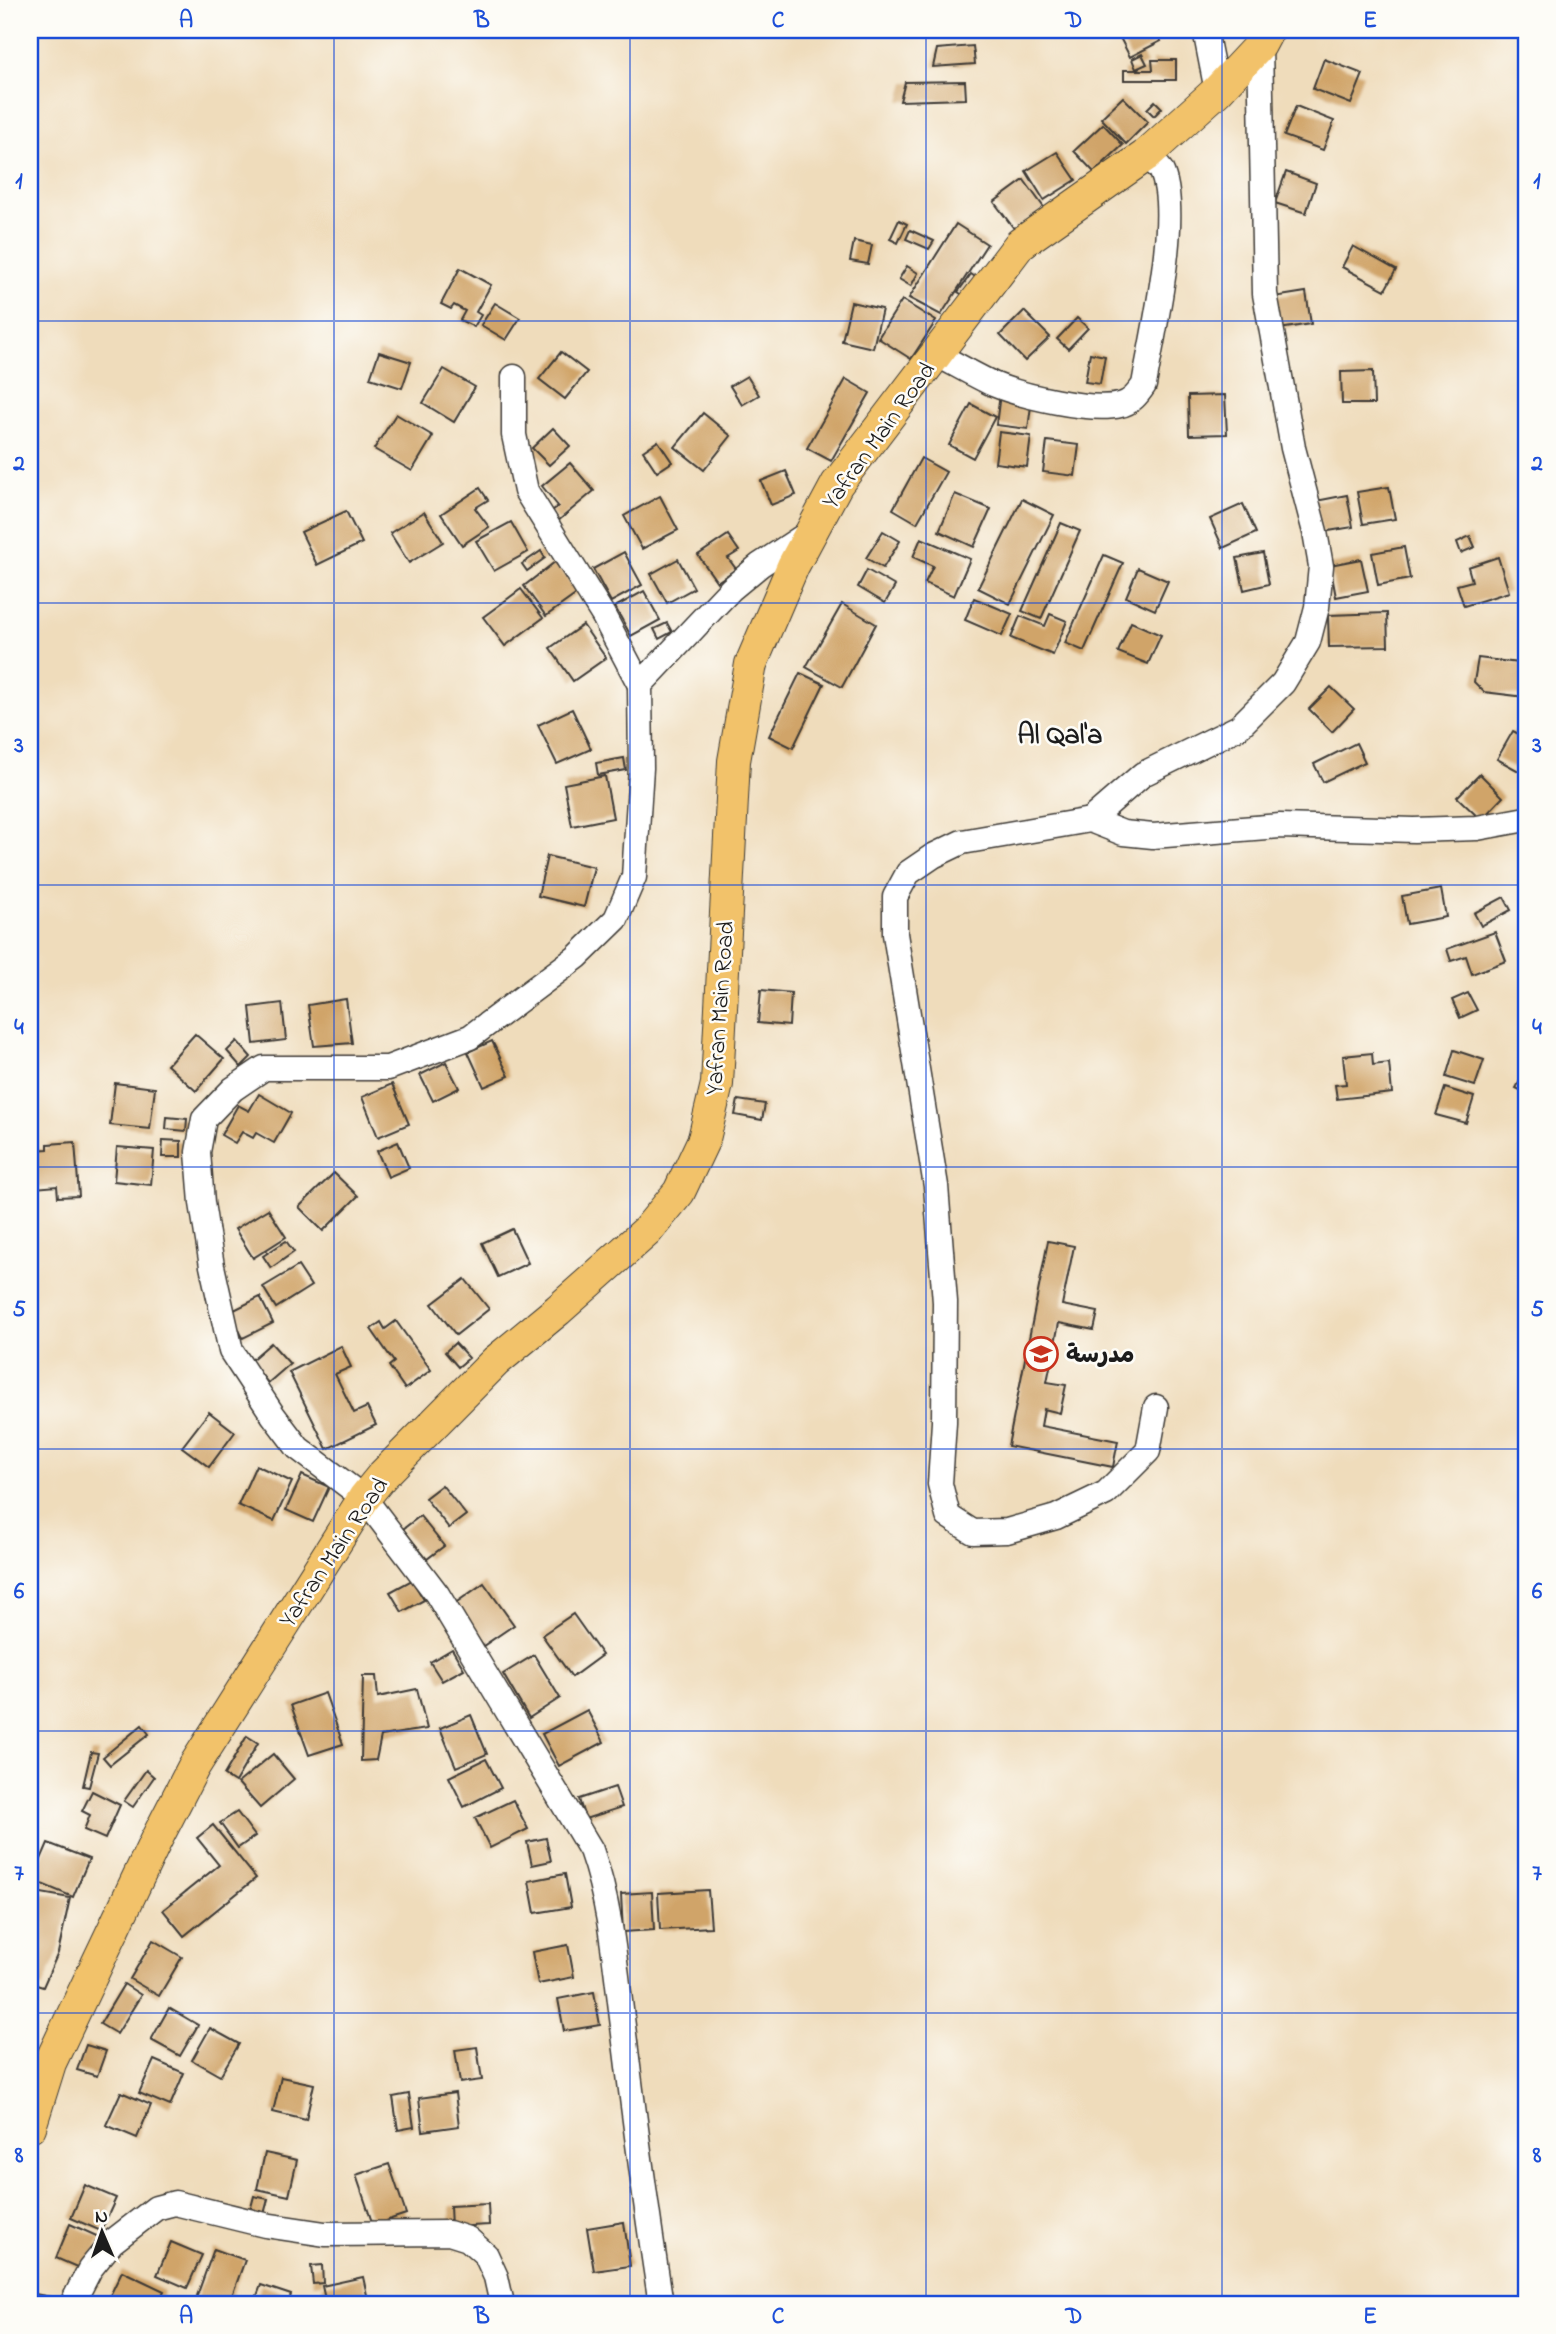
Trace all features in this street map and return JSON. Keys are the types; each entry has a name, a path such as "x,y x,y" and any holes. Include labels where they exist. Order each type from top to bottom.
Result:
{"main road":[{"name":"Yafran Main Road","path":"30,2127 50,2063 155,1842 193,1769 364,1498 382,1476 496,1361 647,1231 679,1192 704,1139 717,1084 736,748 751,664 793,566 837,484 1020,244 1145,156 1217,91 1264,37"}],"street":[{"path":"1205,30 1217,91"},
{"path":"1156,1407 1148,1451 1106,1493 1056,1517 1007,1531 973,1532 948,1516 940,1484 944,1422 945,1302 936,1186 895,934 895,897 908,873 933,856 962,842 1090,820 1143,774 1240,727 1283,683 1308,642 1317,607 1321,566 1293,448 1265,294 1264,37"},
{"path":"936,354 995,384 1041,398 1084,406 1120,405 1135,397 1144,386 1163,281 1168,223 1162,172 1157,164 1145,156"},
{"path":"514,377 514,435 526,492 603,615 640,685 641,768 634,877 616,919 577,957 470,1037 388,1068 264,1068 233,1089 204,1119 198,1152 202,1203 212,1266 231,1351 298,1448 364,1498 437,1594 591,1850 600,1875 611,1934 645,2206 661,2304"},
{"path":"640,685 731,589 760,565 811,532"},
{"path":"1090,820 1123,833 1153,836 1280,826 1414,830 1477,828 1526,819"},
{"path":"30,2089 50,2063"},
{"path":"72,2304 90,2269 112,2242 156,2208 175,2203 265,2225 325,2234 449,2233 468,2239 486,2255 496,2277 502,2304"}],"building":[{"path":"1116,30 1155,30 1161,41 1130,57"},
{"path":"1173,30 1189,30 1191,33 1177,39"},
{"path":"973,46 975,64 933,67 937,49"},
{"path":"1142,54 1147,64 1136,69 1132,59"},
{"path":"1324,59 1363,74 1351,104 1313,89"},
{"path":"1152,60 1176,60 1176,80 1124,80 1124,70 1153,70"},
{"path":"965,81 966,99 900,101 905,82"},
{"path":"1123,97 1148,122 1126,144 1101,118"},
{"path":"1155,101 1162,108 1154,116 1147,109"},
{"path":"1296,106 1334,121 1323,150 1284,136"},
{"path":"1103,124 1123,145 1094,172 1074,151"},
{"path":"1057,152 1076,180 1044,200 1026,171"},
{"path":"1286,172 1316,183 1306,213 1275,203"},
{"path":"1024,180 1045,209 1015,230 994,202"},
{"path":"899,220 907,224 898,243 890,239"},
{"path":"956,224 987,244 941,315 909,298"},
{"path":"910,230 934,241 929,249 906,239"},
{"path":"854,241 872,245 868,264 850,261"},
{"path":"1353,246 1396,270 1385,290 1342,267"},
{"path":"907,266 918,273 911,286 899,279"},
{"path":"460,268 491,285 476,312 481,315 474,327 460,320 465,311 454,305 451,309 441,304"},
{"path":"971,274 981,281 969,299 958,292"},
{"path":"1306,292 1311,324 1279,329 1274,297"},
{"path":"902,300 936,321 911,359 878,338"},
{"path":"851,302 882,309 873,348 842,341"},
{"path":"495,303 520,318 506,340 481,325"},
{"path":"1024,311 1050,337 1025,361 1000,335"},
{"path":"1077,318 1088,328 1068,349 1057,339"},
{"path":"379,352 411,362 402,388 370,378"},
{"path":"561,352 587,372 565,399 539,379"},
{"path":"1090,353 1105,356 1100,384 1085,382"},
{"path":"444,369 475,387 454,422 423,403"},
{"path":"1373,371 1374,404 1342,404 1341,372"},
{"path":"747,376 759,395 742,405 730,386"},
{"path":"846,379 870,393 831,461 807,448"},
{"path":"1000,394 1032,398 1028,429 996,425"},
{"path":"1225,395 1227,434 1189,435 1188,396"},
{"path":"971,404 995,417 973,458 949,445"},
{"path":"703,413 731,436 704,470 675,447"},
{"path":"396,414 433,436 412,471 374,449"},
{"path":"553,428 570,446 549,465 532,448"},
{"path":"999,432 1031,436 1027,467 995,463"},
{"path":"658,441 672,462 657,472 643,451"},
{"path":"1047,441 1079,445 1075,476 1043,472"},
{"path":"921,458 946,472 917,523 893,509"},
{"path":"570,463 594,491 558,521 551,512 558,506 542,486"},
{"path":"786,471 796,495 771,505 761,481"},
{"path":"1389,487 1395,519 1363,524 1357,492"},
{"path":"480,488 488,500 475,508 489,527 462,545 441,514"},
{"path":"955,494 991,509 974,547 939,531"},
{"path":"1347,495 1353,527 1322,532 1316,501"},
{"path":"660,496 678,530 642,549 624,516"},
{"path":"1022,499 1054,515 1010,604 978,588"},
{"path":"1243,504 1256,533 1223,548 1210,519"},
{"path":"346,511 362,543 317,565 301,532"},
{"path":"424,512 443,542 409,563 390,533"},
{"path":"511,522 528,552 494,571 476,541"},
{"path":"1061,523 1080,531 1041,619 1022,611"},
{"path":"883,531 900,541 883,568 866,558"},
{"path":"728,535 739,551 728,558 736,569 717,582 698,555"},
{"path":"1470,536 1475,547 1461,553 1457,542"},
{"path":"921,538 970,559 954,596 925,583 933,566 913,557"},
{"path":"1404,547 1410,579 1378,585 1372,553"},
{"path":"541,551 545,558 527,571 522,564"},
{"path":"624,552 642,585 611,602 593,569"},
{"path":"1263,553 1269,584 1244,590 1237,558"},
{"path":"1104,555 1123,563 1084,651 1065,643"},
{"path":"1498,557 1509,592 1464,606 1457,585 1472,581 1468,567"},
{"path":"678,559 694,588 667,603 651,574"},
{"path":"1361,559 1368,591 1336,597 1330,565"},
{"path":"555,562 578,593 546,616 524,586"},
{"path":"1138,568 1168,581 1155,610 1126,597"},
{"path":"867,570 895,586 885,603 858,587"},
{"path":"521,589 543,618 505,646 483,617"},
{"path":"644,591 660,620 631,636 615,607"},
{"path":"974,598 1012,614 1002,636 965,620"},
{"path":"842,604 876,624 842,687 806,667"},
{"path":"1387,613 1388,646 1329,647 1328,615"},
{"path":"1050,614 1067,621 1053,655 1011,638 1020,616 1045,626"},
{"path":"1131,622 1161,635 1148,664 1118,652"},
{"path":"667,623 672,632 659,639 654,629"},
{"path":"583,625 606,658 573,681 550,648"},
{"path":"1478,658 1526,664 1526,697 1484,692 1474,682"},
{"path":"800,673 824,684 793,748 769,736"},
{"path":"1331,687 1354,709 1332,732 1309,709"},
{"path":"572,709 591,749 557,764 538,725"},
{"path":"1513,731 1526,738 1526,775 1497,759"},
{"path":"1356,743 1365,762 1323,782 1314,764"},
{"path":"624,758 626,770 598,775 596,763"},
{"path":"1480,774 1503,797 1481,820 1457,797"},
{"path":"605,776 613,818 572,826 564,784"},
{"path":"547,856 594,867 584,907 538,896"},
{"path":"1441,889 1446,917 1407,924 1402,896"},
{"path":"1504,897 1511,910 1481,926 1474,913"},
{"path":"1495,932 1506,961 1472,974 1466,956 1451,961 1447,949"},
{"path":"761,990 791,993 789,1026 758,1023"},
{"path":"1468,993 1477,1010 1460,1018 1452,1000"},
{"path":"346,999 352,1043 314,1046 308,1005"},
{"path":"282,1003 286,1040 254,1044 250,1007"},
{"path":"195,1034 224,1059 196,1091 167,1065"},
{"path":"237,1041 251,1057 241,1067 227,1051"},
{"path":"492,1041 509,1076 484,1087 468,1052"},
{"path":"1454,1050 1484,1060 1475,1086 1446,1077"},
{"path":"1372,1053 1373,1065 1389,1063 1392,1093 1337,1099 1335,1085 1346,1084 1343,1056"},
{"path":"446,1062 459,1088 433,1101 420,1075"},
{"path":"1526,1070 1526,1093 1516,1088"},
{"path":"115,1083 155,1088 150,1129 110,1125"},
{"path":"392,1084 409,1124 378,1137 362,1097"},
{"path":"1445,1088 1474,1097 1466,1123 1436,1115"},
{"path":"259,1094 291,1113 274,1143 256,1133 253,1138 242,1132 235,1143 221,1135 238,1105 249,1111"},
{"path":"738,1100 765,1104 762,1120 735,1115"},
{"path":"167,1117 187,1119 186,1131 166,1129"},
{"path":"163,1140 181,1141 181,1157 162,1157"},
{"path":"75,1142 79,1196 58,1197 57,1186 35,1188 32,1150 48,1149 48,1144"},
{"path":"398,1142 409,1168 388,1177 377,1151"},
{"path":"117,1147 154,1150 151,1185 114,1181"},
{"path":"334,1173 358,1196 323,1231 299,1207"},
{"path":"268,1209 286,1237 253,1258 235,1229"},
{"path":"512,1229 528,1263 498,1277 482,1243"},
{"path":"286,1241 294,1252 271,1268 263,1256"},
{"path":"1048,1241 1074,1246 1062,1305 1098,1312 1094,1330 1059,1323 1047,1382 1066,1385 1060,1413 1044,1409 1041,1426 1118,1441 1113,1467 1008,1446"},
{"path":"298,1266 311,1286 276,1308 263,1287"},
{"path":"465,1279 489,1309 456,1335 432,1304"},
{"path":"260,1297 273,1323 243,1338 230,1312"},
{"path":"396,1321 431,1370 405,1389 389,1366 394,1362 371,1329 381,1322 385,1329"},
{"path":"271,1343 290,1364 268,1383 250,1361"},
{"path":"455,1343 469,1358 458,1367 445,1352"},
{"path":"341,1346 351,1367 335,1374 354,1413 367,1407 376,1425 327,1449 289,1372"},
{"path":"209,1412 235,1432 209,1467 182,1447"},
{"path":"256,1465 292,1482 274,1521 238,1505"},
{"path":"302,1475 329,1487 313,1522 286,1510"},
{"path":"442,1485 466,1515 449,1528 425,1498"},
{"path":"420,1516 444,1546 427,1559 403,1529"},
{"path":"412,1580 424,1600 402,1612 390,1592"},
{"path":"484,1583 514,1625 483,1646 454,1604"},
{"path":"573,1614 602,1655 572,1677 542,1635"},
{"path":"452,1649 464,1669 442,1681 430,1662"},
{"path":"534,1655 560,1698 529,1718 503,1674"},
{"path":"363,1676 376,1676 378,1697 417,1689 427,1729 381,1736 376,1760 361,1761"},
{"path":"325,1693 343,1744 309,1755 291,1705"},
{"path":"587,1710 604,1742 559,1766 542,1734"},
{"path":"471,1715 487,1754 456,1767 440,1728"},
{"path":"142,1725 149,1734 110,1765 103,1757"},
{"path":"247,1736 258,1743 235,1782 224,1775"},
{"path":"91,1752 98,1753 89,1787 83,1786"},
{"path":"273,1754 294,1779 260,1808 238,1783"},
{"path":"486,1759 501,1788 464,1807 449,1777"},
{"path":"146,1770 154,1777 133,1807 124,1801"},
{"path":"615,1787 622,1807 585,1819 579,1799"},
{"path":"92,1791 120,1805 105,1839 84,1830 90,1815 82,1811"},
{"path":"513,1800 528,1829 490,1848 475,1818"},
{"path":"237,1812 255,1836 238,1848 220,1823"},
{"path":"213,1825 256,1878 184,1936 163,1910 219,1865 197,1838"},
{"path":"546,1838 551,1861 532,1865 527,1842"},
{"path":"48,1843 89,1859 73,1897 32,1880"},
{"path":"565,1874 571,1907 535,1913 529,1881"},
{"path":"708,1890 711,1927 660,1930 658,1893"},
{"path":"30,1891 70,1898 58,1953 43,1987 30,1983"},
{"path":"652,1892 654,1930 623,1932 621,1894"},
{"path":"153,1940 182,1957 159,1996 130,1979"},
{"path":"568,1945 574,1977 538,1984 532,1952"},
{"path":"124,1984 141,1995 117,2034 100,2024"},
{"path":"594,1992 600,2025 564,2031 558,1999"},
{"path":"169,2008 198,2025 180,2056 151,2040"},
{"path":"210,2028 239,2044 220,2076 192,2060"},
{"path":"86,2045 106,2051 97,2076 77,2070"},
{"path":"477,2047 482,2080 460,2083 455,2050"},
{"path":"154,2060 184,2073 170,2106 139,2093"},
{"path":"281,2077 314,2084 306,2120 273,2112"},
{"path":"121,2092 151,2105 137,2138 106,2125"},
{"path":"455,2093 459,2126 423,2131 419,2098"},
{"path":"409,2094 414,2127 398,2130 393,2097"},
{"path":"265,2153 297,2160 289,2196 257,2189"},
{"path":"389,2164 406,2214 373,2225 356,2175"},
{"path":"85,2185 116,2198 101,2231 71,2218"},
{"path":"254,2196 268,2199 263,2218 249,2215"},
{"path":"488,2204 489,2225 451,2227 450,2206"},
{"path":"624,2222 630,2266 594,2271 587,2228"},
{"path":"70,2224 101,2238 86,2271 56,2258"},
{"path":"171,2242 202,2255 187,2288 157,2275"},
{"path":"214,2249 245,2260 229,2304 194,2304"},
{"path":"322,2265 323,2283 313,2284 311,2266"},
{"path":"122,2271 164,2291 158,2304 106,2304"},
{"path":"363,2277 369,2304 326,2304 322,2286"},
{"path":"261,2285 291,2295 288,2304 254,2304"},
{"path":"30,2293 51,2297 49,2304 30,2304"}],"place":[{"name":"مدرسة","path":"1041,1354"}],"district":[{"name":"Al Qal'a","path":"1060,733"}]}
